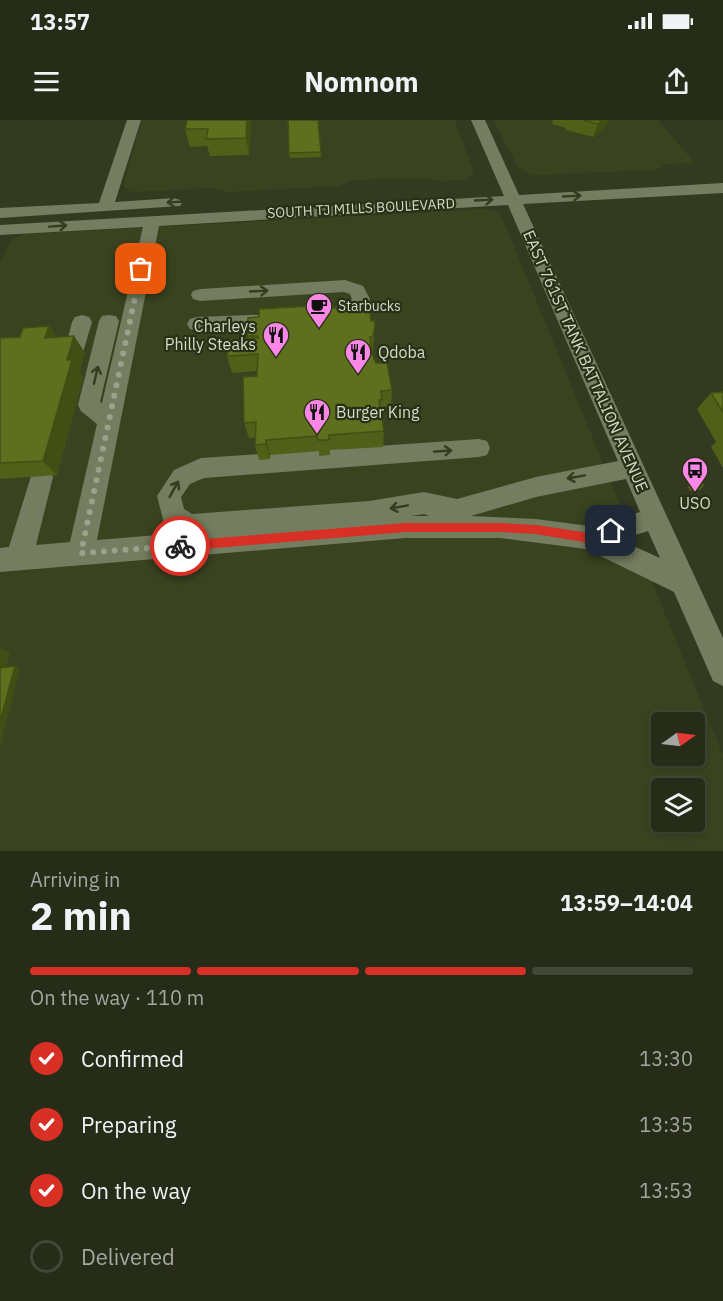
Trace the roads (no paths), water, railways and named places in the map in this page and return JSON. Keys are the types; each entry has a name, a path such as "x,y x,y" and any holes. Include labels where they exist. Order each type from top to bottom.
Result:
{"street":[{"path":"106,206 134,120"},
{"name":"EAST 761ST TANK BATTALION AVENUE","path":"478,120 513,188 723,671"},
{"name":"SOUTH TJ MILLS BOULEVARD","path":"485,184 513,188"},
{"name":"SOUTH TJ MILLS BOULEVARD","path":"0,230 152,221 513,188 723,188"},
{"path":"2,216 106,206 188,202"},
{"path":"81,553 152,221"},
{"path":"197,324 347,314 358,306 361,299 357,290 345,286 200,295"},
{"path":"109,321 89,405 109,421"},
{"path":"74,354 82,322"},
{"path":"456,509 424,503 369,512 189,525 173,516 169,496 182,477 201,468 479,448"},
{"path":"405,527 492,496 633,468"},
{"path":"41,477 9,560 405,527 500,527 589,538 686,584"},
{"path":"589,538 656,518"}],"place":[{"name":"Starbucks","path":"319,329"},
{"name":"Charleys Philly Steaks","path":"276,358"},
{"name":"Qdoba","path":"358,375"},
{"name":"Burger King","path":"317,435"},
{"name":"USO","path":"695,493"}]}
